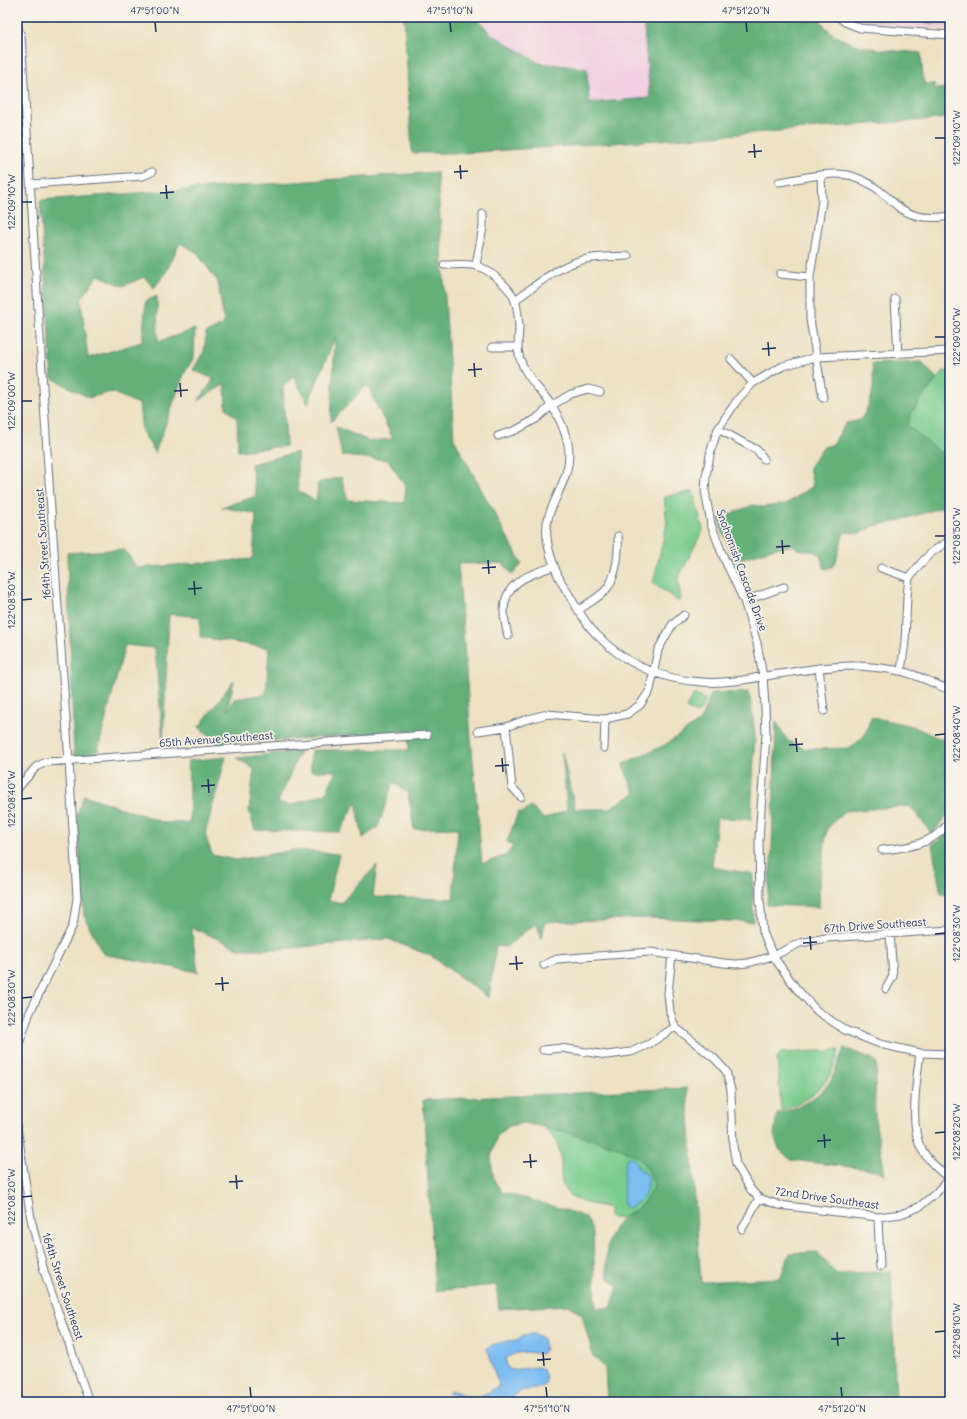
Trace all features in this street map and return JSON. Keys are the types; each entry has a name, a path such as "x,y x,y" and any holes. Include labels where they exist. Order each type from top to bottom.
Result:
{"street":[{"path":"839,17 845,22 860,28 950,35"},
{"name":"164th Street Southeast","path":"17,26 21,36 77,898 74,925 19,1034 17,1050"},
{"path":"31,184 144,176 152,172"},
{"path":"779,182 839,174 852,176 867,182 885,194 900,208 918,216 931,219 950,216"},
{"path":"821,176 822,201 810,277 810,319 823,398"},
{"path":"476,265 483,227 483,214"},
{"path":"515,300 558,270 573,263 593,258 628,256"},
{"path":"444,265 476,265 490,272 502,283 515,300 519,326 517,347 522,365 530,379 551,406 561,424 568,445 567,470 548,517 547,538 554,566 566,591 594,633 610,647 630,662 654,673 680,680 704,683 763,677 819,668 859,666 901,671 950,690"},
{"path":"780,274 810,277"},
{"path":"895,299 898,354"},
{"path":"492,347 517,347"},
{"name":"Snohomish Cascade Drive","path":"950,351 816,357 783,366 754,383 738,399 718,428 711,450 706,476 707,507 711,524 744,601 757,643 763,677 766,735 759,840 760,900 763,932 773,956 796,988 817,1011 845,1030 880,1044 920,1053 950,1054"},
{"path":"731,359 754,383"},
{"path":"498,436 516,430 536,419 551,406 571,394 588,388 600,392"},
{"path":"718,428 757,450 764,459"},
{"path":"579,610 605,591 614,574 619,552 618,536"},
{"path":"901,671 905,642 909,578 922,560 936,548 950,541"},
{"path":"508,636 504,611 507,594 515,583 554,566"},
{"path":"881,568 909,578"},
{"path":"744,601 784,587"},
{"path":"478,731 506,727 546,714 605,719 627,714 640,705 650,690 658,650 672,625 684,615"},
{"path":"819,668 824,711"},
{"path":"604,748 605,719"},
{"path":"506,727 512,787 521,797"},
{"name":"65th Avenue Southeast","path":"17,789 36,767 46,762 427,735"},
{"path":"882,850 897,849 923,843 940,832 950,821"},
{"name":"67th Drive Southeast","path":"544,965 556,959 650,952 736,964 748,963 773,956 800,943 819,940 950,930"},
{"path":"886,989 893,976 890,934"},
{"path":"672,955 668,993 670,1012 675,1027 714,1058 726,1071 731,1090 733,1146 736,1164 751,1190 759,1198 742,1229"},
{"path":"543,1050 561,1048 607,1055 631,1052 649,1044 675,1027"},
{"path":"920,1053 916,1082 915,1129 920,1146 931,1163 950,1178"},
{"name":"164th Street Southeast","path":"17,1128 31,1219 44,1271 89,1402"},
{"name":"72nd Drive Southeast","path":"759,1198 779,1205 878,1217 901,1214 919,1207 936,1193 950,1178"},
{"path":"878,1217 880,1267"}],"shaded area":[{"path":"476,17 643,17 650,98 589,103 587,69 540,63 490,33"},
{"path":"850,17 950,17 950,29 877,25 859,22"}],"green space":[{"path":"404,17 476,17 490,33 539,63 587,69 589,103 650,98 643,17 818,17 827,28 838,37 850,43 878,49 921,53 923,79 925,84 934,84 935,89 950,88 950,118 461,153 412,153"},
{"path":"860,17 950,17 950,24 873,20"},
{"path":"437,172 454,439 522,564 512,575 503,563 458,564 482,863 507,855 513,846 507,842 518,812 522,813 531,807 544,819 567,810 562,752 575,809 608,809 635,793 622,764 665,745 700,721 711,693 749,692 755,733 751,819 717,818 712,867 753,874 753,922 650,918 545,922 542,939 536,923 506,947 496,946 489,998 431,956 388,939 280,949 241,949 191,927 198,972 103,954 84,916 77,815 84,795 165,823 190,822 188,761 226,757 205,834 212,855 236,860 294,850 339,854 328,900 341,903 377,865 373,897 453,899 458,828 414,829 408,793 393,782 378,827 363,838 356,802 340,832 255,830 249,811 254,769 237,758 300,751 278,803 291,805 326,793 336,771 311,771 311,750 409,750 408,731 219,745 199,727 234,680 227,711 234,699 266,694 269,648 200,637 200,617 169,614 163,741 155,648 125,645 97,753 74,757 67,553 124,549 137,568 253,559 256,514 222,507 256,496 251,464 297,452 298,491 316,501 318,483 341,477 348,500 404,503 406,487 388,460 342,456 336,427 369,441 393,439 367,385 331,422 335,337 308,404 294,376 283,387 286,446 238,451 237,418 226,408 225,384 198,401 214,379 193,370 204,351 206,333 224,324 218,282 196,252 180,243 165,274 154,288 144,277 123,286 98,275 81,300 88,358 142,342 146,301 157,296 158,342 195,329 194,357 184,374 155,453 142,431 139,404 111,392 89,398 52,378 40,200"},
{"path":"921,362 937,378 911,413 907,425 950,461 950,505 898,521 874,526 860,533 844,532 836,561 832,567 825,569 820,555 815,552 797,549 794,545 772,549 734,561 719,518 753,505 763,507 786,504 813,486 809,467 823,447 832,445 846,423 861,420 865,412 872,393 872,364"},
{"path":"943,371 950,372 950,461 907,425 911,413"},
{"path":"693,491 703,530 678,579 681,600 679,602 653,583 667,523 664,497"},
{"path":"694,694 706,700 698,714 686,708"},
{"path":"871,717 912,726 950,743 950,813 932,834 910,806 845,811 827,829 820,878 819,907 767,905 772,850 776,721 787,740 804,749 851,748 865,735"},
{"path":"950,832 950,893 941,894 932,845"},
{"path":"844,1048 873,1059 877,1063 875,1118 885,1175 875,1170 791,1160 779,1149 774,1135 777,1113 800,1106 821,1092 831,1080"},
{"path":"839,1050 836,1062 831,1072 819,1089 803,1101 781,1110 777,1057 781,1053"},
{"path":"687,1088 701,1282 780,1278 790,1253 817,1252 836,1274 891,1271 896,1402 607,1402 605,1368 593,1356 582,1315 569,1305 499,1309 496,1285 435,1291 423,1100","holes":["524,1123 562,1131 618,1147 638,1157 648,1169 655,1186 638,1208 618,1223 610,1237 606,1262 608,1278 618,1286 611,1308 596,1308 593,1233 590,1224 585,1217 563,1209 502,1192 494,1180 491,1156 497,1136 509,1126"]},
{"path":"543,1127 593,1139 630,1152 644,1163 655,1186 639,1208 622,1218 612,1218 609,1216 609,1208 574,1199 563,1186 558,1146"}],"water":[{"path":"631,1157 634,1159 639,1169 648,1175 648,1186 641,1199 637,1203 627,1208 624,1206 624,1174 627,1158"},
{"path":"535,1334 543,1338 545,1349 542,1354 527,1352 515,1354 506,1358 506,1365 510,1370 537,1367 543,1369 546,1379 545,1385 540,1388 521,1391 513,1396 510,1402 469,1402 448,1393 451,1390 471,1397 476,1397 486,1394 499,1386 487,1349 492,1345 517,1340 523,1335"}]}
